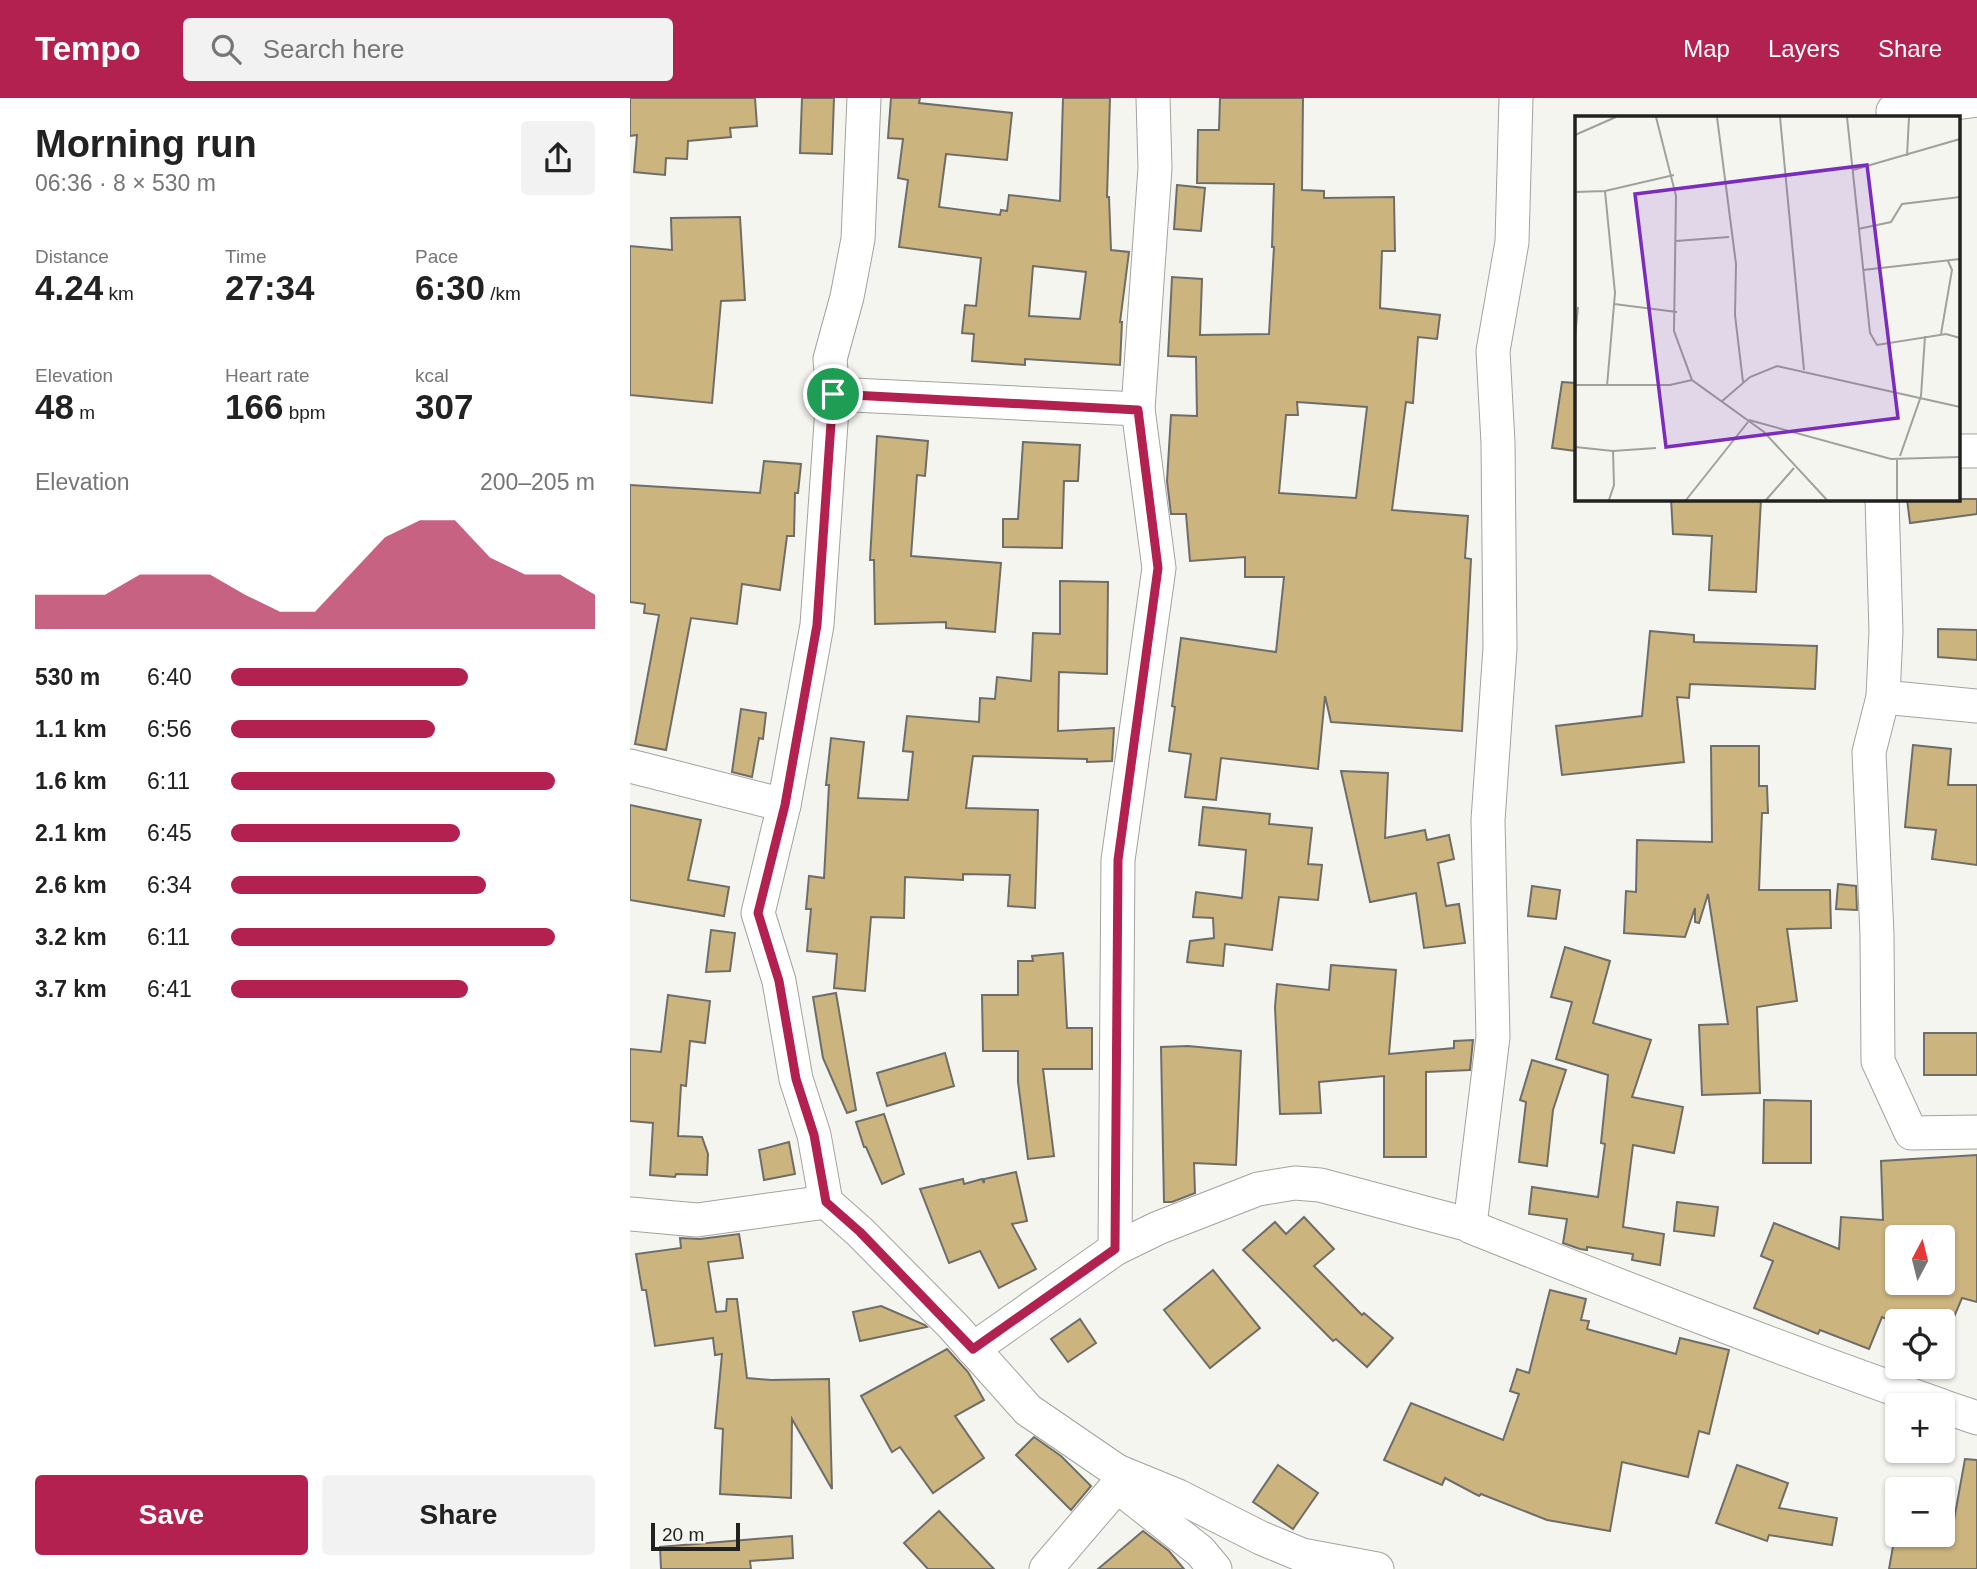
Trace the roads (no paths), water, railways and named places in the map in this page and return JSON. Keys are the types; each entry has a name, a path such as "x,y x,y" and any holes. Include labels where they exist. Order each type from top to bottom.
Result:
{"street":[{"path":"863,98 858,239 847,297 830,359 833,394 817,625 785,805 758,913 779,981 796,1079 814,1135 826,1202 860,1232 1028,1410 1117,1479 1200,1551 1215,1569"},
{"path":"1115,1249 1118,860 1158,568 1138,410 1155,168 1153,98"},
{"path":"1471,1225 1493,1037 1488,820 1500,648 1498,443 1493,351 1512,242 1516,98"},
{"path":"1893,109 1977,100"},
{"path":"833,394 1138,410"},
{"path":"1882,500 1886,631 1883,697 1869,752 1877,935 1878,1061 1911,1133 1977,1132"},
{"path":"1883,697 1977,706"},
{"path":"630,766 785,805"},
{"path":"973,1349 1115,1249 1158,1228 1258,1189 1295,1183 1320,1185 1471,1225 1543,1256 1787,1351 1905,1393"},
{"path":"630,1214 697,1220 826,1202"},
{"path":"1955,1411 1977,1418"},
{"path":"1046,1569 1117,1479"},
{"path":"1117,1479 1178,1496 1261,1538 1302,1555 1377,1569"}]}
